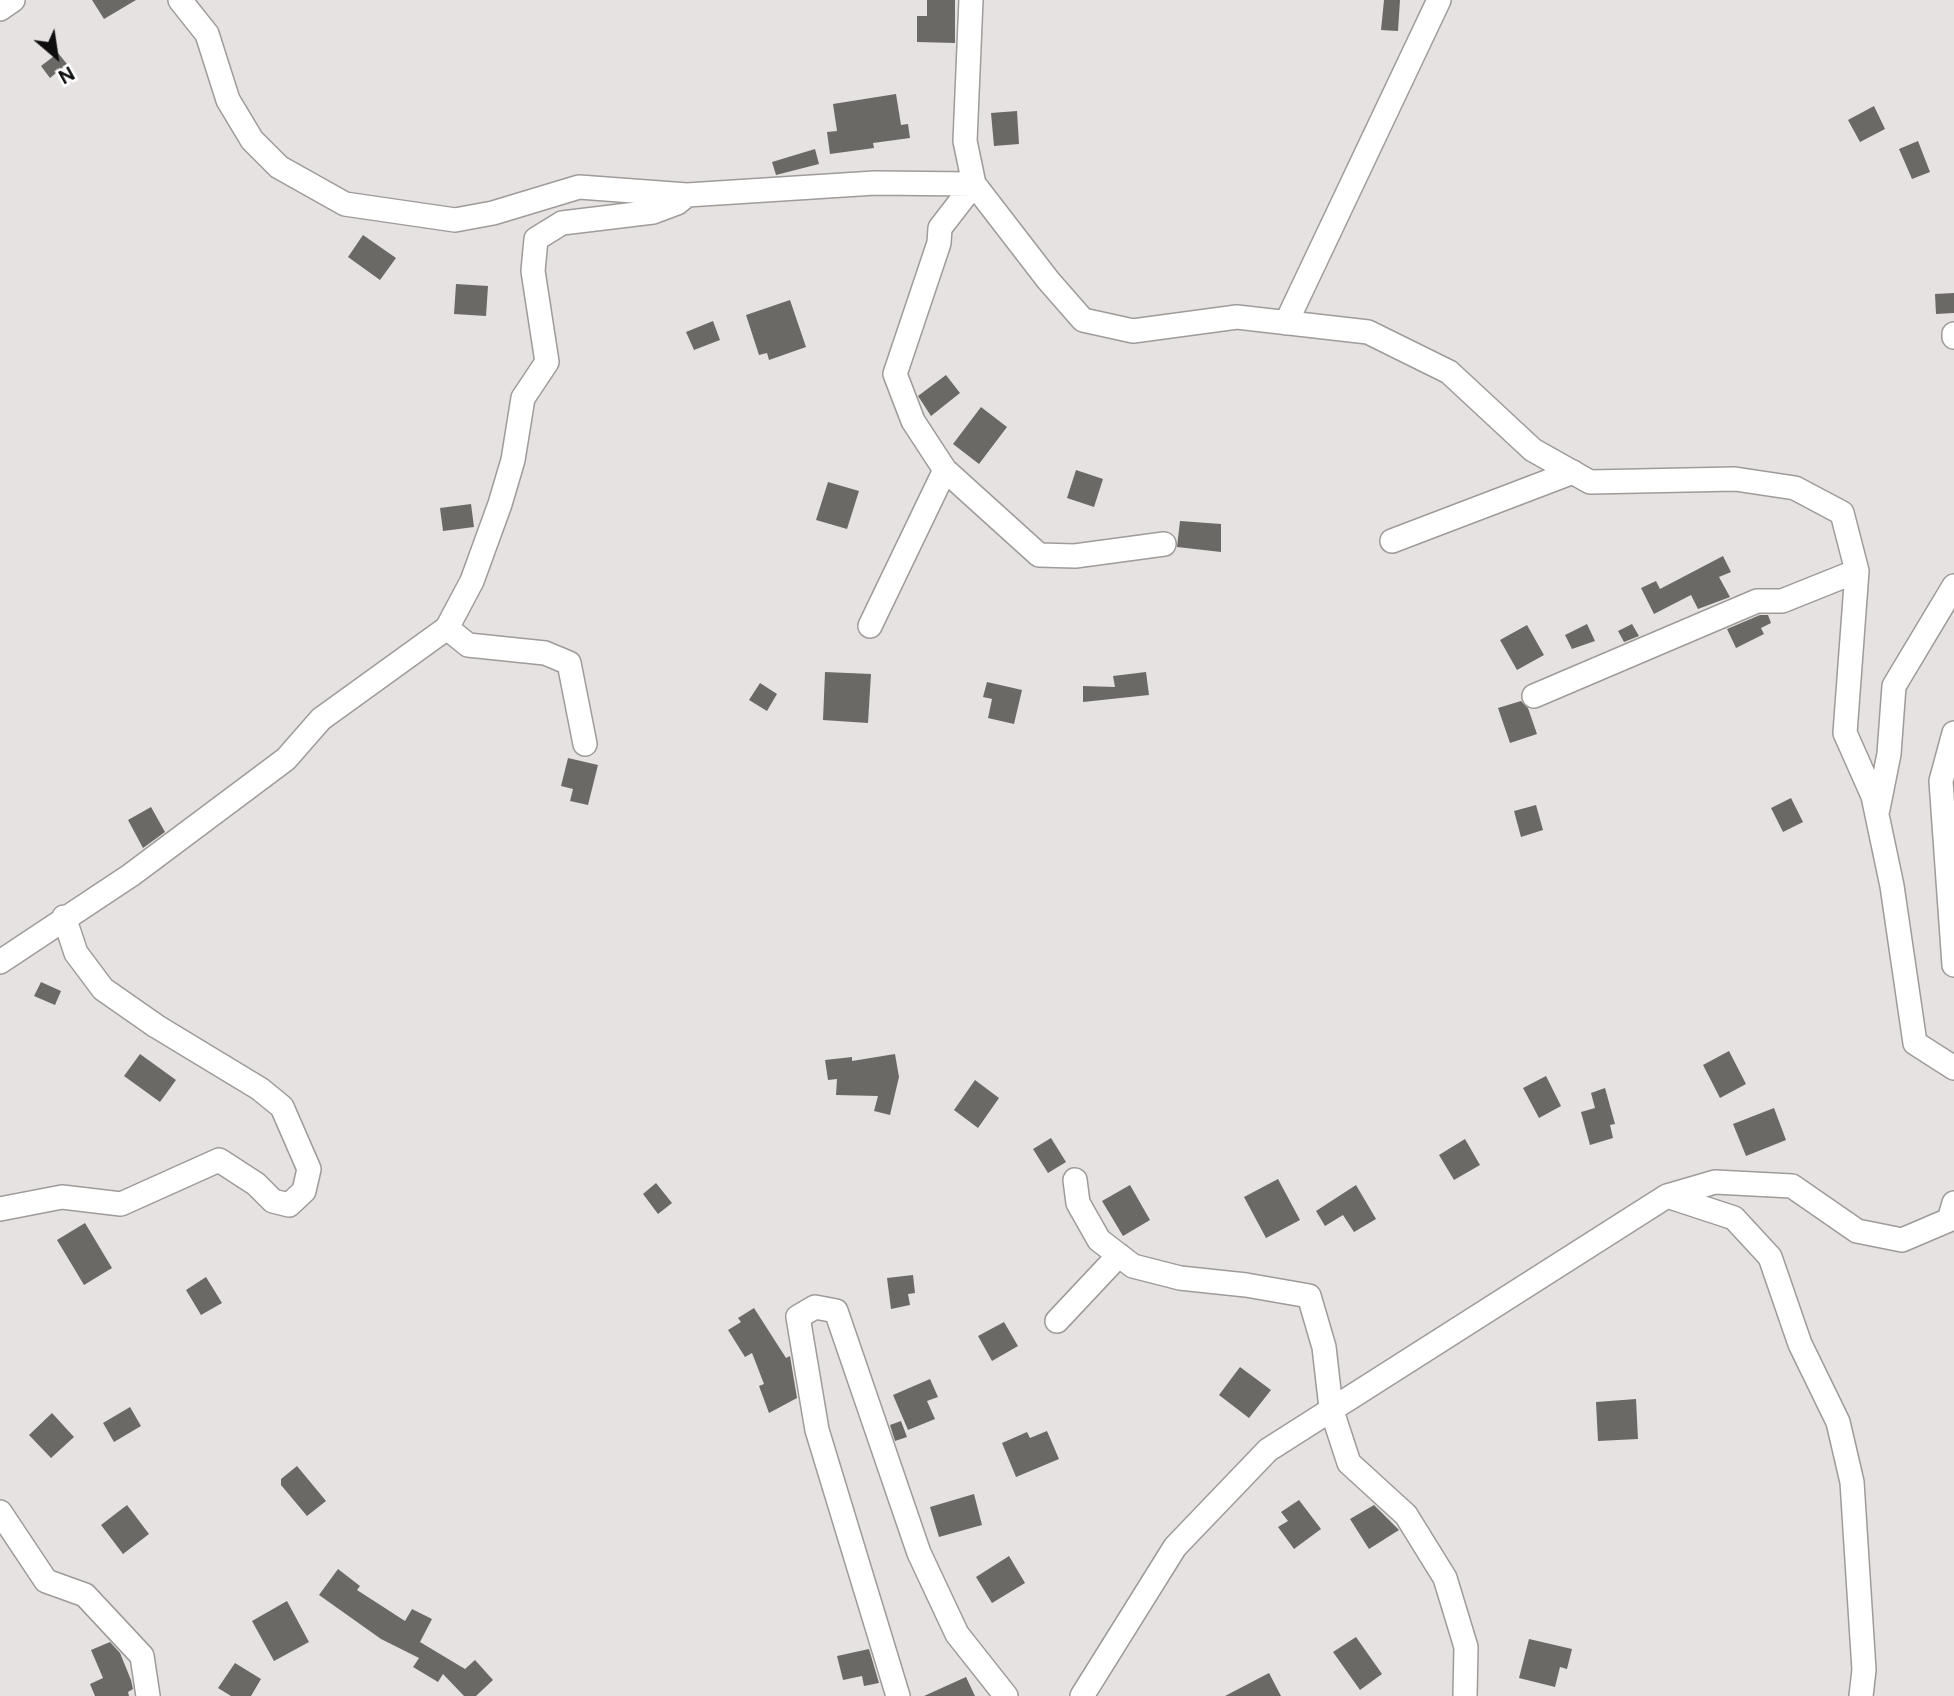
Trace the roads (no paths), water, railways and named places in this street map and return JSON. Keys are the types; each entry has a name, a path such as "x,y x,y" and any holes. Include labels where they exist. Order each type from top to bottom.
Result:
{"street":[{"path":"0,9 13,0"},
{"path":"180,0 207,34 228,100 252,140 279,167 345,204 455,220 493,213 579,187 687,195 875,183 974,184"},
{"path":"971,0 965,141 974,184 1048,280 1083,320 1133,331 1237,317 1368,332 1449,372 1533,450 1590,482 1735,479 1795,488 1842,513 1857,571 1845,733 1873,796 1892,886 1915,1043 1954,1068"},
{"path":"1286,323 1439,0"},
{"path":"974,184 940,229 939,243 895,374 913,421 945,470 1039,555 1075,556 1164,544"},
{"path":"0,962 64,917 131,876 275,767 321,719 447,628 472,581 500,503 513,460 523,398 547,362 533,271 536,239 562,223 653,212 687,195"},
{"path":"870,626 945,470"},
{"path":"1392,541 1573,472"},
{"path":"1534,696 1757,601 1782,601 1857,571"},
{"path":"1877,815 1889,754 1894,686 1954,586"},
{"path":"447,628 468,645 545,653 569,663 585,744"},
{"path":"1954,733 1941,780 1954,965"},
{"path":"0,1209 62,1197 121,1204 219,1160 256,1184 273,1201 289,1205 304,1191 309,1169 282,1107 260,1089 156,1026 103,989 76,953 64,917"},
{"path":"1074,1180 1078,1203 1099,1240 1133,1266 1180,1278 1309,1296 1324,1347 1331,1408 1349,1463 1406,1515 1445,1578 1466,1647 1465,1696"},
{"path":"1082,1696 1175,1548 1268,1450 1667,1196 1715,1182 1792,1186 1857,1231 1902,1240 1949,1220 1954,1203"},
{"path":"1667,1196 1734,1218 1770,1257 1800,1344 1838,1422 1852,1482 1864,1670 1861,1696"},
{"path":"1057,1321 1119,1255"},
{"path":"898,1696 817,1430 799,1317 815,1307 836,1311 919,1553 957,1634 1006,1696"},
{"path":"0,1512 46,1581 85,1595 142,1656 148,1696"}]}
